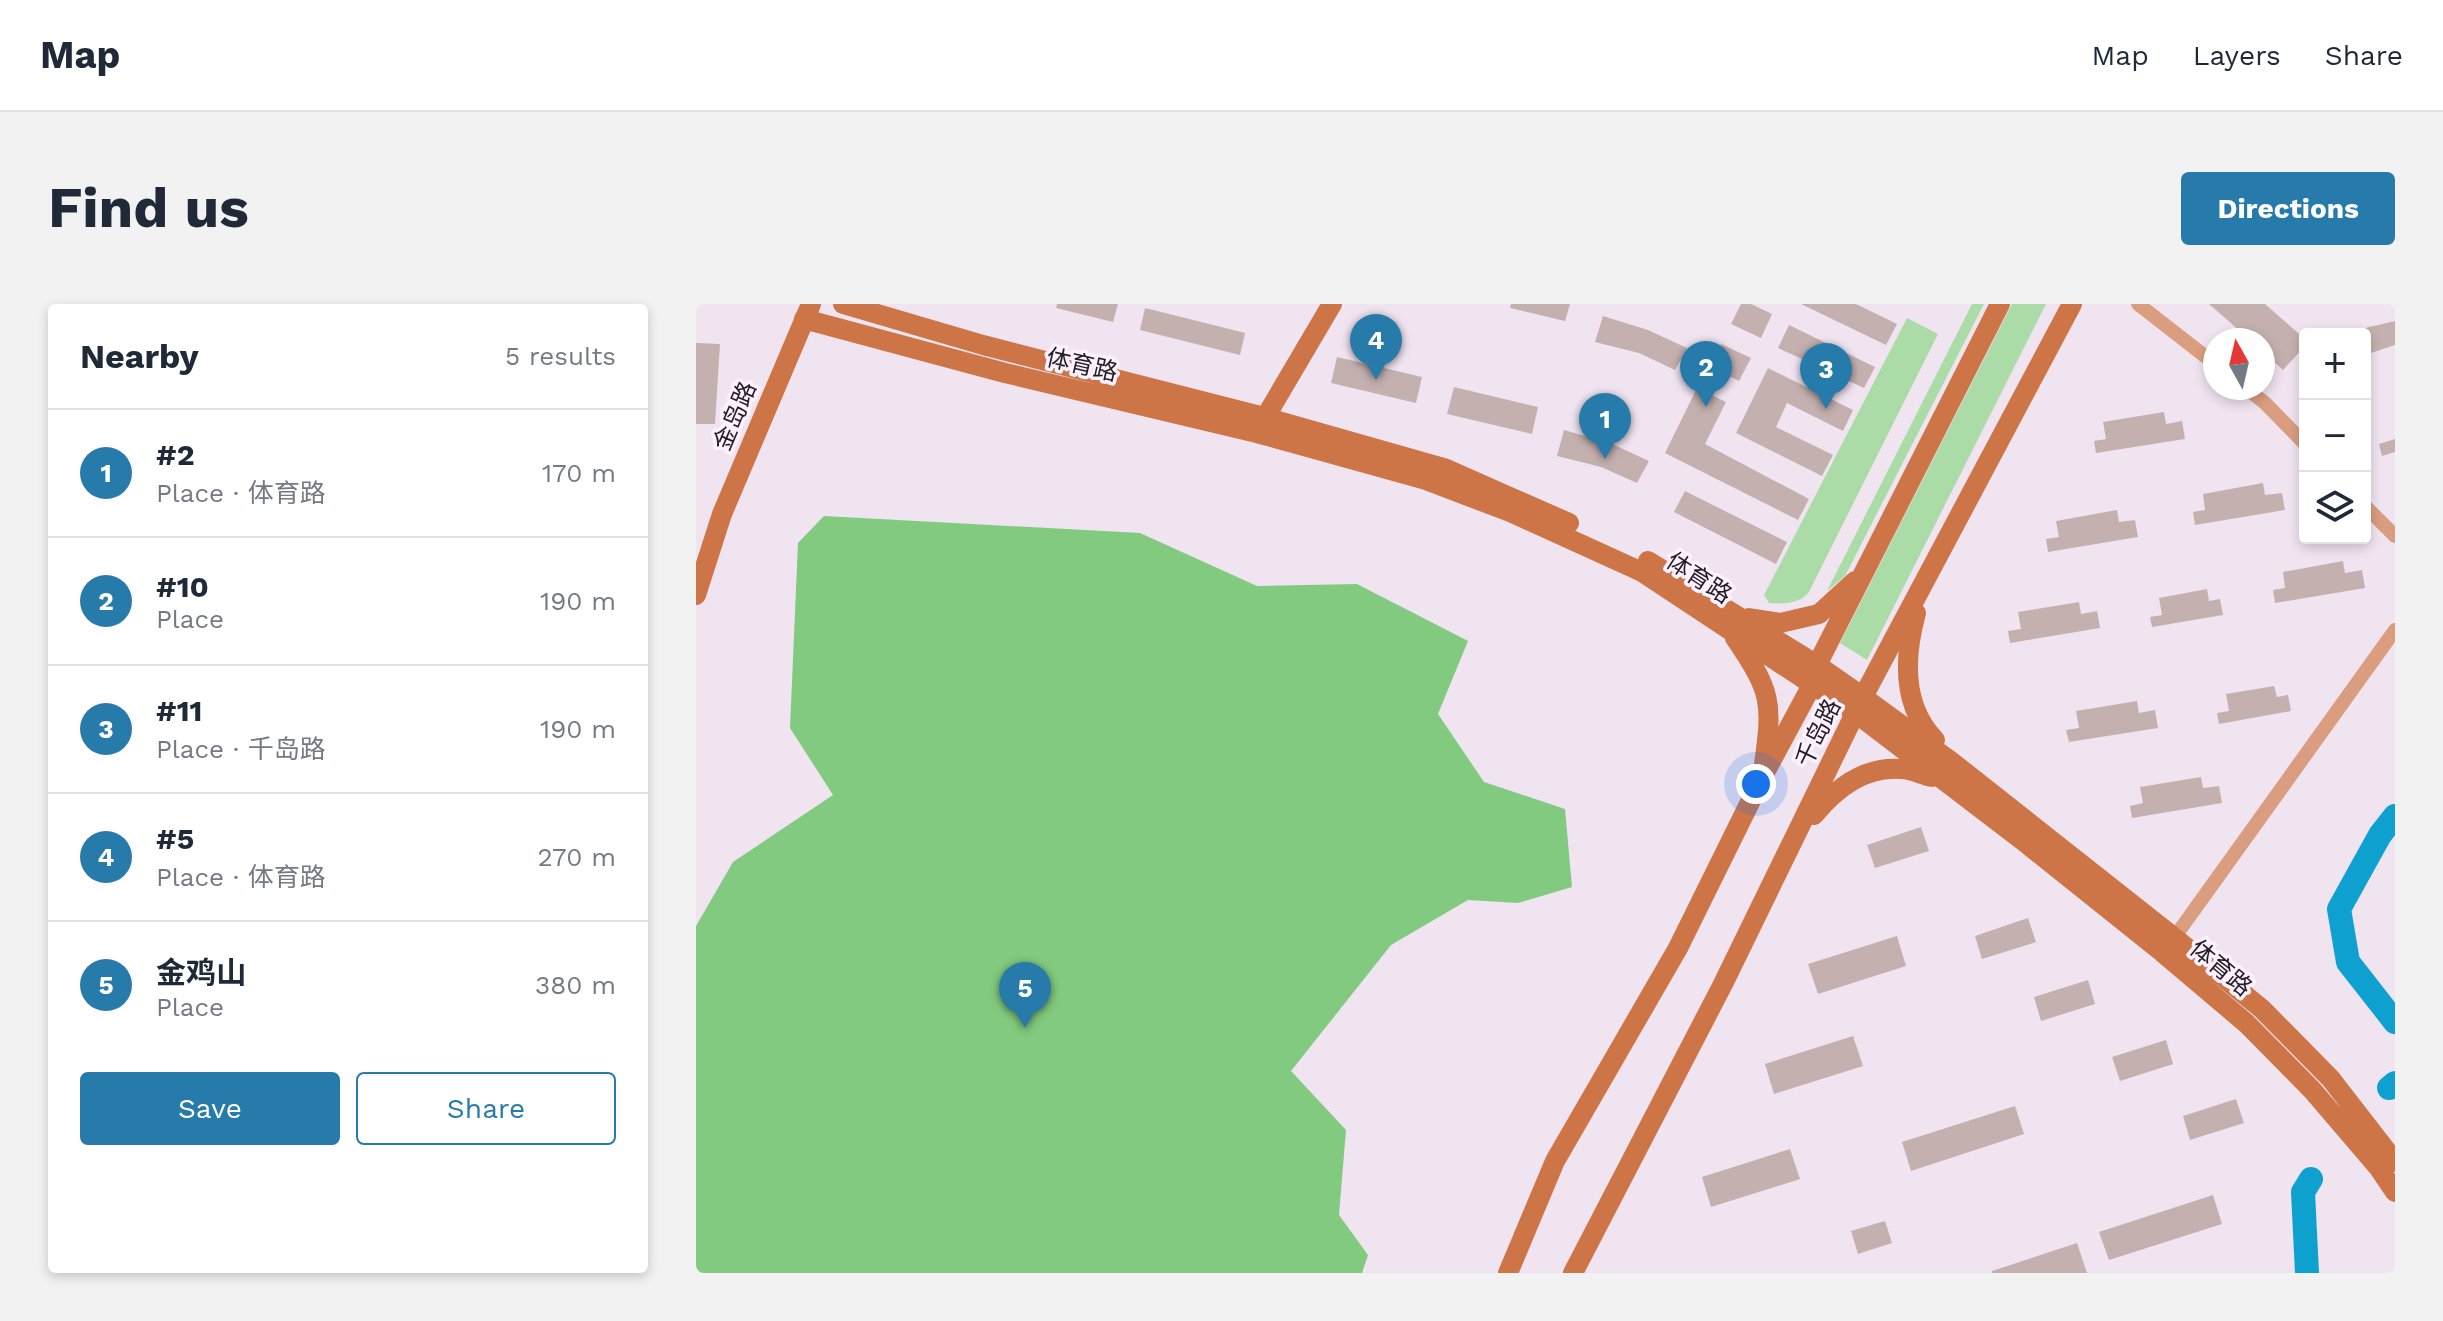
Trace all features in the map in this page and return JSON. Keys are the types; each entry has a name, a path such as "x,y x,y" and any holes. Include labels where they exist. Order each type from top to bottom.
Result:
{"street":[{"name":"体育路","path":"843,304 1260,425"},
{"path":"1260,425 1332,304"},
{"name":"千岛路","path":"1508,1273 1555,1161 1678,948 2000,304"},
{"name":"千岛路","path":"1573,1273 1860,706 2072,304"},
{"path":"2138,304 2203,355"},
{"name":"体育路","path":"804,309 1005,373 1260,425 1444,468 1512,496 1647,560 1736,624 1990,793 2169,945 2313,1091 2378,1167 2395,1192"},
{"name":"金岛路","path":"696,595 722,514 804,309"},
{"path":"2261,400 2299,438"},
{"path":"2371,512 2395,536"},
{"path":"1762,778 1768,737 1766,688 1736,624 1780,623 1819,614 1866,569"},
{"path":"1923,585 1910,634 1910,691 1914,710 1921,725 1980,778 1990,793"},
{"path":"2169,945 2395,630"},
{"name":"体育路","path":"1860,706 1943,779 2169,945 2262,1009 2321,1069 2395,1162"},
{"path":"1796,837 1839,789 1859,776 1881,769 1904,769 1943,779"}],"green space":[{"path":"1972,304 1984,304 1845,576 1827,591"},
{"path":"2012,304 2046,304 1867,660 1840,643"},
{"path":"1907,318 1938,334 1809,592 1796,601 1769,603 1764,595"},
{"path":"824,516 1140,533 1257,586 1357,584 1468,641 1438,714 1484,782 1565,809 1572,887 1518,903 1468,900 1391,945 1291,1071 1346,1130 1339,1215 1368,1255 1362,1273 696,1273 696,926 733,862 833,795 790,728 798,543"}],"building":[{"path":"1057,304 1118,304 1113,322 1056,308"},
{"path":"1511,304 1570,304 1565,321 1510,308"},
{"path":"1741,304 1751,304 1772,314 1761,338 1731,324"},
{"path":"1801,304 1856,304 1897,324 1886,345"},
{"path":"2209,304 2265,304 2299,334 2299,353 2283,370 2275,363 2275,328 2236,328"},
{"path":"1145,308 1245,333 1240,355 1140,330"},
{"path":"1603,316 1648,330 1687,348 1675,370 1639,353 1595,342"},
{"path":"2395,321 2395,345 2371,353 2371,328 2365,328"},
{"path":"1789,325 1875,367 1864,388 1778,348"},
{"path":"696,343 720,344 715,424 696,424"},
{"path":"1721,344 1751,358 1739,381 1710,367"},
{"path":"1337,357 1422,377 1416,403 1331,383"},
{"path":"1768,368 1853,410 1843,431 1787,403 1776,427 1833,455 1822,476 1736,433"},
{"path":"1454,387 1538,407 1532,434 1447,414"},
{"path":"1697,388 1726,402 1705,444 1809,499 1798,520 1665,453"},
{"path":"2164,412 2166,424 2182,421 2185,439 2096,453 2094,441 2106,439 2103,422"},
{"path":"1564,430 1610,443 1649,461 1637,483 1601,467 1557,456"},
{"path":"2395,439 2395,452 2382,456 2379,444"},
{"path":"2263,483 2265,495 2282,493 2285,510 2195,525 2193,512 2205,510 2203,494"},
{"path":"1685,491 1787,542 1776,564 1674,512"},
{"path":"2117,510 2119,522 2135,520 2138,537 2048,552 2046,539 2059,537 2056,521"},
{"path":"2343,561 2345,573 2362,570 2365,588 2275,603 2273,590 2285,588 2283,572"},
{"path":"2207,589 2209,601 2220,599 2223,615 2152,627 2150,617 2162,615 2159,598"},
{"path":"2079,602 2081,614 2097,611 2100,628 2010,643 2008,631 2021,629 2018,612"},
{"path":"2274,686 2277,697 2288,695 2291,711 2219,724 2217,713 2229,711 2226,694"},
{"path":"2137,701 2139,713 2155,710 2158,728 2069,742 2066,730 2079,728 2076,711"},
{"path":"2201,777 2203,788 2219,786 2222,803 2132,818 2130,806 2143,803 2140,787"},
{"path":"1921,827 1929,851 1875,868 1867,845"},
{"path":"2028,918 2036,942 1982,959 1975,936"},
{"path":"1897,936 1906,966 1818,994 1808,964"},
{"path":"2088,980 2095,1004 2041,1021 2034,997"},
{"path":"1853,1036 1863,1066 1774,1094 1765,1064"},
{"path":"2166,1040 2173,1064 2120,1081 2112,1057"},
{"path":"2236,1099 2244,1123 2190,1140 2183,1116"},
{"path":"2015,1106 2024,1134 1911,1171 1902,1142"},
{"path":"1790,1149 1800,1179 1711,1207 1702,1177"},
{"path":"2213,1195 2222,1224 2109,1260 2099,1232"},
{"path":"1885,1221 1892,1243 1858,1254 1851,1231"},
{"path":"2077,1243 2087,1273 1992,1273 1992,1271"}],"waterway":[{"path":"2395,816 2380,835 2339,909 2348,962 2395,1022"},
{"path":"2389,1088 2395,1083"},
{"path":"2307,1273 2303,1192 2311,1179"}],"place":[{"name":"#5","path":"1376,380"},
{"name":"#10","path":"1706,407"},
{"name":"#11","path":"1826,409"},
{"name":"#2","path":"1605,459"},
{"name":"金鸡山","path":"1025,1028"}]}
